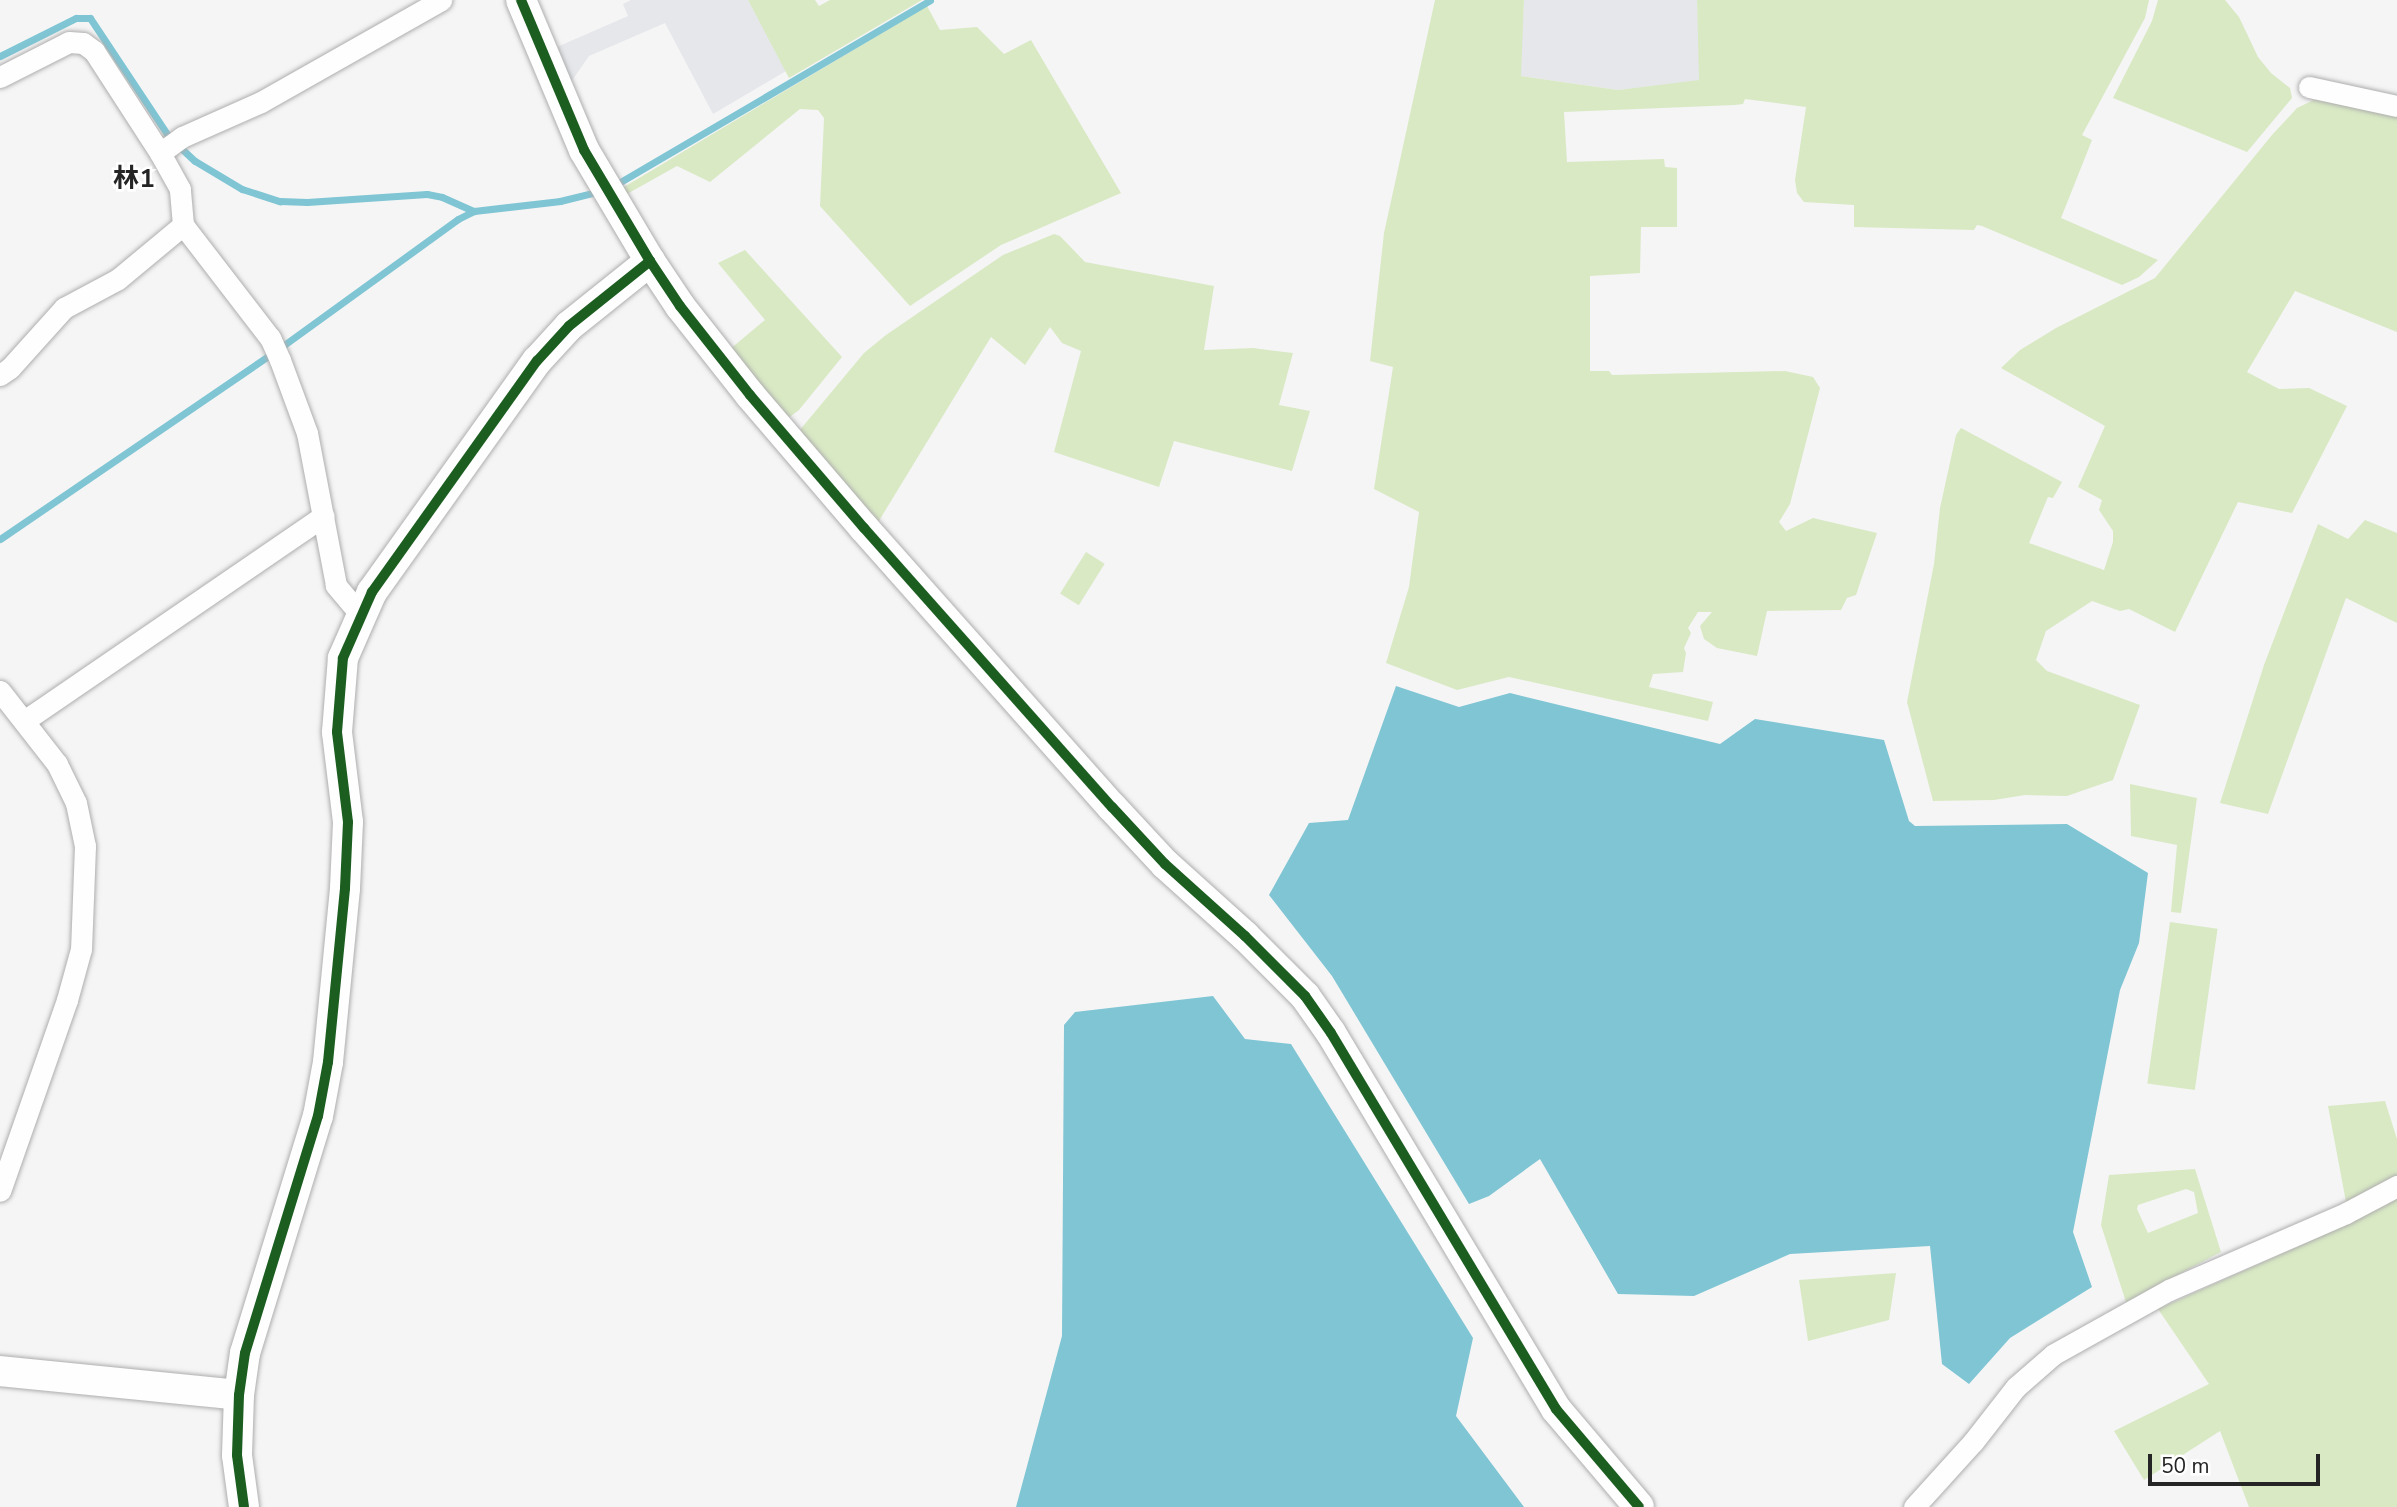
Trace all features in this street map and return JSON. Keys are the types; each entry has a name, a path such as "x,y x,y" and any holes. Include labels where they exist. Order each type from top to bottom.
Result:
{"street":[{"path":"160,153 182,137 261,102 441,0"},
{"path":"521,0 569,120 650,261 750,395 1024,710 1165,864 1245,936 1304,996 1331,1032 1556,1409 1639,1507"},
{"path":"0,77 69,41 83,43 94,51 160,153 180,190 183,225 271,338 307,433 337,585 360,614"},
{"path":"2309,86 2397,106"},
{"path":"0,375 10,368 64,308 118,279 183,225"},
{"path":"244,1507 237,1455 239,1395 245,1353 318,1116 328,1062 348,822 337,732 337,700 343,658 360,614 372,592 537,361 569,326 650,261"},
{"path":"24,721 323,516"},
{"path":"0,691 57,764 76,803 85,846 81,950 67,1000 1,1188"},
{"path":"1914,1507 1973,1442 2016,1387 2054,1353 2169,1290 2346,1213 2397,1186"},
{"path":"0,1371 239,1395"}],"shaded area":[{"path":"631,0 748,0 786,71 713,114 665,23 589,56 571,82 557,47 628,16 623,4"},
{"path":"1524,0 1697,0 1700,81 1618,90 1520,76"}],"green space":[{"path":"748,0 815,0 819,6 830,0 922,0 789,78"},
{"path":"1435,0 1524,0 1521,76 1618,90 1699,80 1697,0 2149,0 2145,18 2082,135 2092,140 2061,218 2158,260 2139,277 2122,285 1982,226 1977,225 1974,230 1854,227 1854,205 1804,202 1797,193 1795,180 1806,107 1745,99 1743,104 1735,105 1564,112 1567,162 1664,159 1665,167 1677,168 1677,227 1641,227 1640,273 1590,276 1590,371 1609,371 1612,375 1785,371 1813,377 1820,388 1790,504 1779,522 1786,531 1813,518 1877,533 1856,595 1847,598 1841,610 1767,611 1757,656 1717,648 1704,639 1700,626 1712,612 1698,612 1688,628 1691,633 1684,648 1686,653 1683,672 1653,674 1649,687 1713,702 1708,721 1509,677 1457,690 1386,663 1409,587 1419,512 1374,489 1393,367 1370,361 1384,233"},
{"path":"2158,0 2225,0 2239,17 2258,57 2271,73 2290,88 2292,98 2247,152 2113,98 2152,21"},
{"path":"927,6 940,30 977,27 1004,54 1031,40 1121,193 1001,245 910,306 820,206 824,118 818,110 800,109 710,182 677,166 627,194 624,187"},
{"path":"2324,95 2397,109 2397,332 2295,291 2247,372 2279,389 2309,388 2347,406 2292,513 2238,502 2175,632 2129,609 2120,611 2092,601 2046,631 2036,660 2047,671 2140,705 2113,780 2067,796 2025,795 1994,800 1933,801 1907,702 1934,564 1940,508 1956,435 1961,428 2062,482 2053,498 2048,497 2029,543 2104,570 2113,542 2113,531 2099,510 2102,500 2078,487 2105,426 2001,368 2020,350 2056,328 2155,278 2272,135 2297,108"},
{"path":"1054,234 1060,236 1085,262 1214,286 1204,350 1253,348 1293,353 1279,405 1310,411 1292,471 1174,441 1159,487 1054,452 1081,351 1062,343 1050,327 1025,365 991,337 877,524 799,431 864,353 886,335 1003,255"},
{"path":"745,250 842,357 799,410 787,419 729,350 765,320 718,263"},
{"path":"2365,520 2397,533 2397,623 2346,598 2268,814 2220,803 2264,665 2318,524 2348,539"},
{"path":"1086,552 1105,564 1079,605 1060,594"},
{"path":"2130,784 2197,798 2181,913 2171,912 2177,845 2131,836"},
{"path":"2170,922 2218,929 2195,1090 2147,1083"},
{"path":"2385,1101 2397,1139 2397,1176 2346,1202 2328,1106"},
{"path":"2195,1169 2221,1252 2126,1302 2101,1225 2109,1175","holes":["2186,1189 2194,1192 2198,1213 2148,1233 2137,1209 2138,1205"]},
{"path":"2397,1196 2397,1507 2249,1507 2220,1431 2144,1480 2114,1431 2209,1384 2158,1309 2317,1238"},
{"path":"1896,1273 1889,1320 1808,1341 1799,1280"}],"water":[{"path":"1396,686 1459,707 1510,693 1720,744 1755,719 1884,740 1909,821 1915,826 2067,824 2148,873 2139,943 2120,990 2073,1232 2092,1287 2010,1338 1969,1384 1942,1364 1930,1246 1790,1254 1694,1296 1618,1294 1540,1159 1489,1196 1469,1204 1332,976 1269,895 1309,823 1348,820"},
{"path":"1213,996 1245,1039 1291,1044 1473,1338 1456,1416 1524,1507 1016,1507 1062,1336 1064,1025 1075,1012"}],"waterway":[{"path":"622,181 930,0"},
{"path":"0,56 76,18 90,18 169,137 195,161 242,189 280,201 307,202 427,194 442,197 474,211"},
{"path":"0,539 284,345 458,219 474,211 560,201 593,193"}],"cycle path":[{"path":"521,0 584,150 680,306 750,395 864,528 1112,807 1165,864 1245,936 1305,996 1331,1033 1556,1409 1639,1507"},
{"path":"244,1507 237,1455 239,1395 245,1353 318,1116 328,1062 345,888 348,822 337,732 343,658 372,592 537,361 569,326 650,261"}],"district":[{"name":"林1","path":"134,179"}]}
